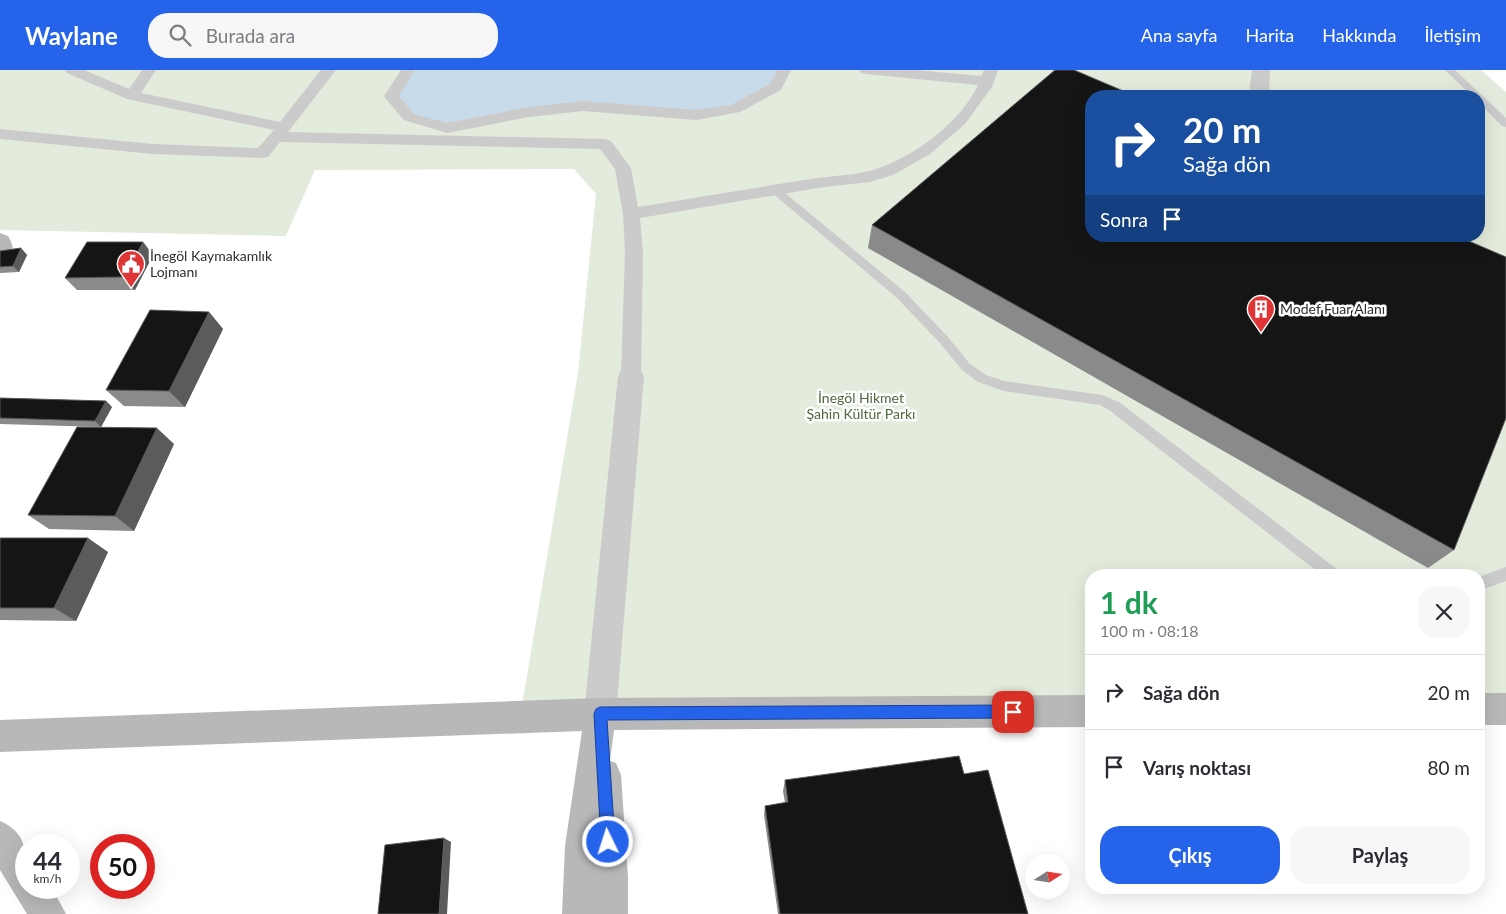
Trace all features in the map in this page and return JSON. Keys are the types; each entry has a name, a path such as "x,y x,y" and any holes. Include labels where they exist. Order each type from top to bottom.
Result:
{"main road":[{"path":"0,241 3,257 0,263"},
{"path":"1485,709 1506,709"},
{"path":"0,736 600,714 1085,711"},
{"path":"580,914 582,846 600,714"},
{"path":"600,714 610,878 610,914"},
{"path":"0,838 15,862"},
{"path":"38,899 48,914"}],"street":[{"path":"72,70 132,96 279,132 605,144 624,168 634,251 631,376 600,714"},
{"path":"132,96 149,70"},
{"path":"0,134 153,149 262,152 329,70"},
{"path":"408,70 391,96 409,117 447,128 529,112 583,106 696,114 735,110 776,87 784,70"},
{"path":"631,214 871,176 915,157 946,134 974,103 989,75 866,70"},
{"path":"1259,90 1261,70"}],"lane":[{"path":"1450,70 1471,90"},
{"path":"1485,104 1506,124"},
{"path":"775,190 901,295 943,339 966,367 982,379 1004,386 1102,400 1114,406 1325,569"},
{"path":"1485,582 1506,574"}],"green space":[{"name":"İnegöl Hikmet Şahin Kültür Parkı","path":"0,70 1481,70 1506,92 1506,709 1485,709 1485,569 1085,569 1085,711 600,714 520,717 578,373 596,194 574,169 315,170 286,236 0,230"}],"water":[{"path":"408,70 784,70 776,87 735,109 696,115 583,106 447,128 409,117 391,96"}],"building":[{"name":"Modef Fuar Alanı","path":"1055,70 1074,70 1121,90 1085,90 1085,242 1471,242 1506,257 1506,418 1454,550 872,225"},
{"path":"87,242 143,242 124,277 65,278"},
{"path":"21,248 13,266 0,267 0,251"},
{"path":"150,310 209,312 169,391 106,390"},
{"path":"0,398 106,401 95,421 0,418"},
{"path":"77,427 157,428 115,516 28,515"},
{"path":"0,538 88,538 54,608 0,608"},
{"path":"959,756 964,774 988,770 1028,914 780,914 765,806 788,802 785,780"},
{"path":"444,838 439,914 378,914 385,845"}],"place":[{"name":"İnegöl Kaymakamlık Lojmanı","path":"131,288"},
{"name":"Modef Fuar Alanı","path":"1261,333"}],"route":[{"path":"608,842 600,714 1013,712"}]}
